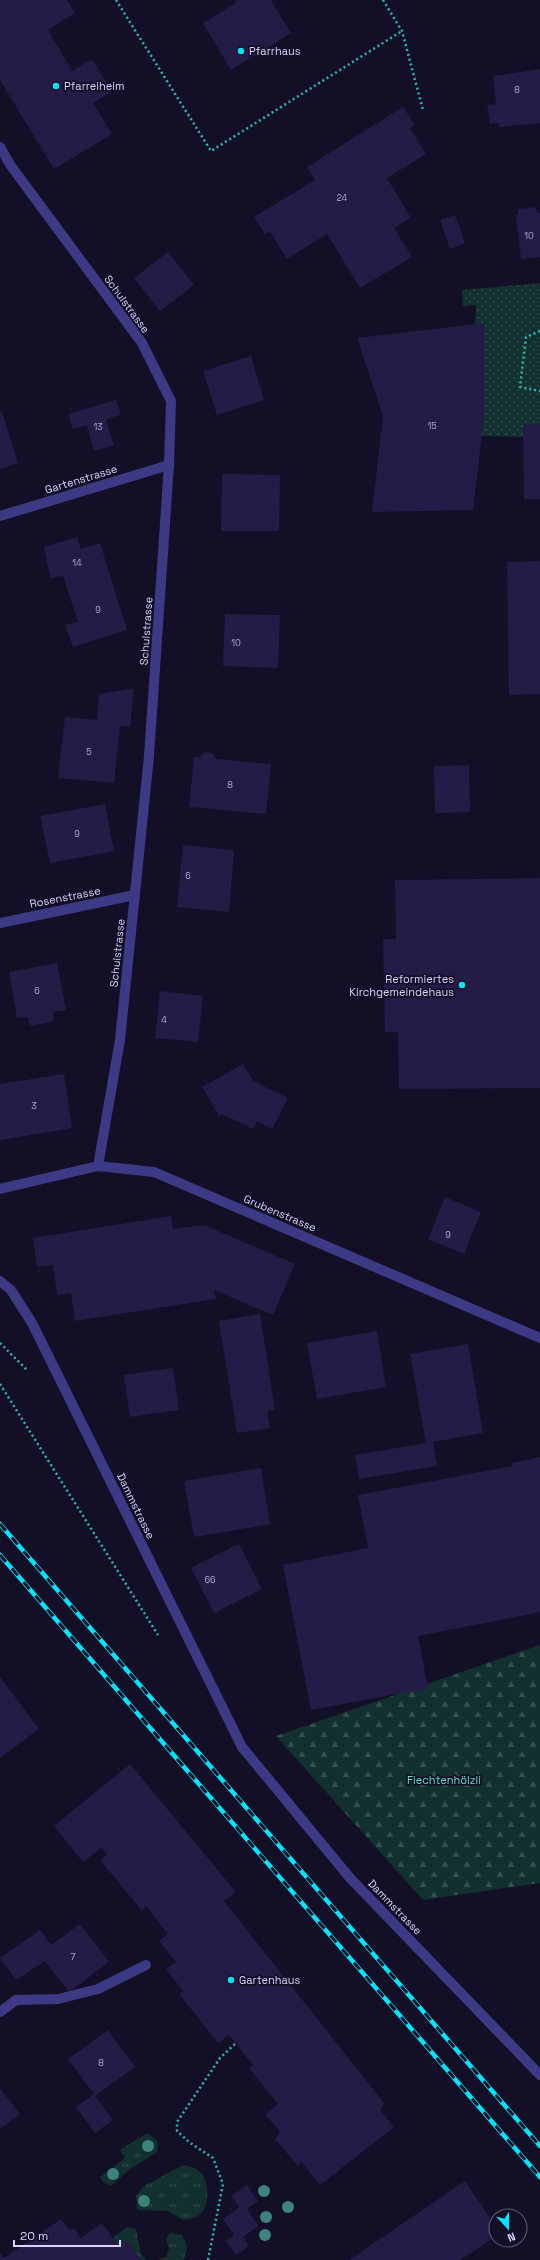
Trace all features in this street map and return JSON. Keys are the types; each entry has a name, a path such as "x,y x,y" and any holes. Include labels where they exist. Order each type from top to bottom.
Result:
{"street":[{"name":"Schulstrasse","path":"0,147 11,166 142,343 171,401 169,465 149,756 120,1040 98,1166"},
{"name":"Gartenstrasse","path":"0,516 169,465"},
{"name":"Rosenstrasse","path":"0,922 135,895"},
{"name":"Grubenstrasse","path":"0,1189 98,1166 154,1172 540,1338"},
{"name":"Dammstrasse","path":"0,1281 11,1290 32,1323 242,1747 350,1878 540,2075"},
{"path":"0,2012 16,2000 58,1999 98,1989 146,1965"}],"path":[{"path":"116,0 211,151 402,31"},
{"path":"384,0 402,31 424,110"},
{"path":"540,331 526,337 520,387 540,391"},
{"path":"0,1384 161,1641"},
{"path":"208,2260 223,2184 213,2158 189,2142 177,2131 177,2122 216,2064 236,2043"}],"green space":[{"path":"540,283 540,424 523,424 523,437 482,436 475,325 476,305 463,306 462,290"},
{"name":"Fiechtenhölzli","path":"540,1645 540,1883 423,1900 276,1736"},
{"path":"147,2133 158,2142 157,2152 130,2169 111,2186 103,2182 100,2177 125,2158 120,2150"},
{"path":"183,2165 198,2170 205,2179 207,2197 201,2214 194,2218 183,2220 168,2211 137,2210 136,2196 144,2186"},
{"path":"127,2227 136,2229 141,2254 146,2260 141,2260 127,2242 119,2247 113,2238"},
{"path":"170,2233 182,2235 187,2246 184,2260 158,2260 166,2257 169,2249 166,2239"}],"building":[{"name":"Pfarreiheim","path":"0,0 67,0 75,13 48,30 72,71 92,59 112,91 93,103 112,134 54,169 0,80"},
{"name":"Pfarrhaus","path":"235,0 271,0 291,33 231,70 203,23 236,3"},
{"path":"540,69 540,123 499,127 499,123 490,124 487,105 496,104 493,76"},
{"path":"403,107 415,125 410,128 426,154 387,178 411,218 394,228 412,257 360,288 327,234 287,259 270,231 265,234 254,217 315,180 307,167"},
{"path":"536,207 537,213 540,213 540,257 521,259 516,215 518,215 518,209"},
{"path":"455,215 465,243 450,249 440,220"},
{"path":"168,252 194,285 160,311 134,278"},
{"path":"484,323 484,417 473,510 372,512 383,416 357,338"},
{"path":"251,356 264,400 217,415 203,371"},
{"path":"116,400 121,415 106,419 114,445 94,451 87,425 73,429 68,414"},
{"path":"2,411 18,463 0,469 0,412"},
{"path":"523,424 540,424 540,499 524,499"},
{"path":"222,474 280,475 279,531 221,531"},
{"path":"77,537 81,549 100,543 127,630 73,647 65,625 78,622 63,576 50,578 44,547"},
{"path":"540,561 540,694 509,695 507,562"},
{"path":"225,614 280,615 278,668 223,666"},
{"path":"134,688 130,727 120,726 114,783 58,778 65,717 97,720 99,694"},
{"path":"205,752 212,753 216,759 271,764 266,814 189,807 194,757 199,757"},
{"path":"469,765 470,812 435,813 434,766"},
{"path":"105,804 114,851 50,863 40,816"},
{"path":"183,845 234,850 229,912 177,907"},
{"name":"Reformiertes Kirchgemeindehaus","path":"540,878 540,1088 399,1089 398,1032 385,1032 383,939 396,939 395,880"},
{"path":"57,963 66,1010 53,1012 54,1021 30,1026 28,1017 17,1018 9,972"},
{"path":"160,991 203,996 198,1042 155,1038"},
{"path":"243,1064 253,1081 288,1098 272,1129 257,1121 253,1129 222,1114 219,1116 202,1087"},
{"path":"64,1074 72,1128 0,1140 0,1084"},
{"path":"445,1197 481,1212 464,1254 428,1239"},
{"path":"171,1216 173,1229 204,1225 295,1264 273,1315 214,1290 216,1299 75,1321 71,1293 57,1295 53,1265 37,1267 33,1238"},
{"path":"260,1314 275,1410 267,1411 270,1428 237,1433 219,1321"},
{"path":"377,1331 386,1387 317,1399 307,1343"},
{"path":"468,1344 483,1433 433,1442 437,1466 359,1479 355,1455 426,1443 410,1354"},
{"path":"173,1368 179,1410 130,1417 124,1375"},
{"path":"540,1457 540,1612 418,1636 428,1688 311,1710 283,1565 368,1548 358,1495 513,1466 512,1463"},
{"path":"261,1468 270,1524 194,1537 184,1481"},
{"path":"239,1544 262,1589 214,1613 191,1568"},
{"path":"0,1677 39,1729 0,1758"},
{"name":"Gartenhaus","path":"130,1764 236,1892 224,1901 384,2103 380,2110 394,2127 320,2185 301,2161 298,2166 275,2139 280,2132 265,2114 278,2104 249,2068 253,2065 229,2035 218,2043 179,1994 183,1991 166,1969 176,1962 159,1941 168,1934 146,1906 142,1911 100,1860 107,1855 101,1848 83,1862 54,1826"},
{"path":"80,1924 109,1962 69,1992 45,1961 16,1980 0,1958 40,1930 51,1945"},
{"path":"108,2030 135,2067 95,2096 113,2120 95,2133 76,2107 94,2094 68,2059"},
{"path":"0,2088 20,2114 0,2129"},
{"path":"465,2181 488,2215 488,2241 460,2260 349,2260"},
{"path":"247,2185 258,2201 247,2209 259,2226 243,2237 249,2246 236,2255 226,2241 234,2235 223,2219 239,2207 231,2196"},
{"path":"61,2219 70,2231 74,2228 81,2238 102,2223 119,2247 127,2241 141,2260 0,2260 0,2253 4,2258"}],"railway":[{"path":"0,1524 540,2146"},
{"path":"0,1555 540,2177"}],"place":[{"name":"Pfarrhaus","path":"241,51"},
{"name":"Pfarreiheim","path":"56,86"},
{"name":"Reformiertes Kirchgemeindehaus","path":"462,985"},
{"name":"Gartenhaus","path":"231,1980"}]}
